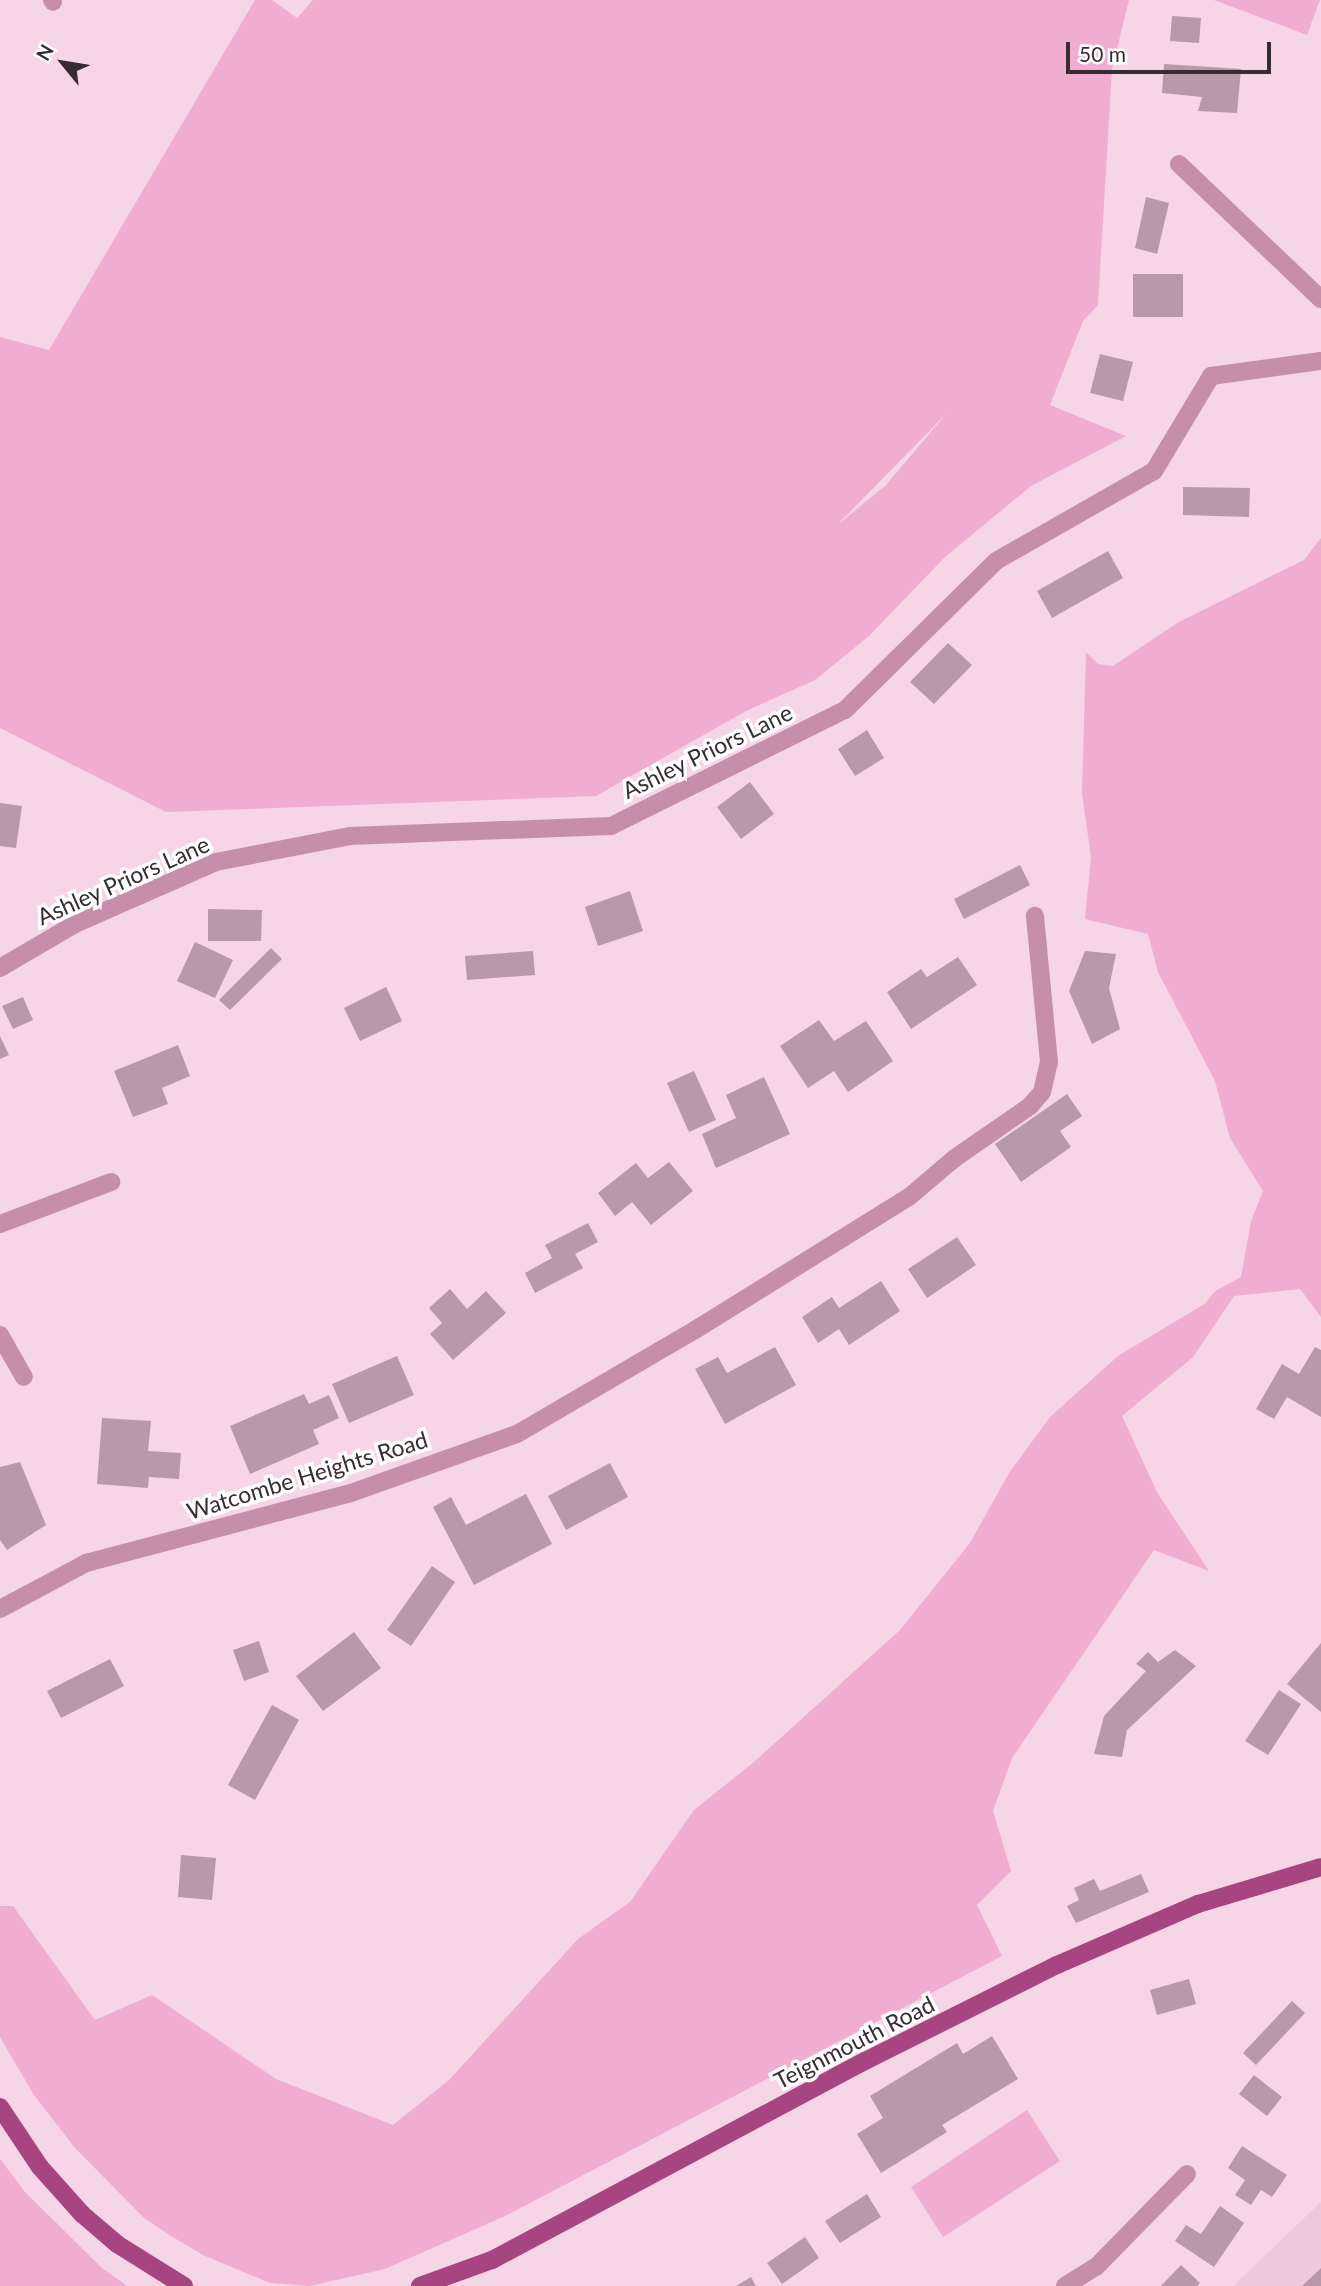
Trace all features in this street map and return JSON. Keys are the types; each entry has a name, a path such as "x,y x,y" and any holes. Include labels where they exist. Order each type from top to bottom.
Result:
{"main road":[{"name":"Teignmouth Road","path":"420,2286 492,2260 865,2062 1057,1965 1198,1904 1321,1867"},
{"path":"0,2107 40,2167 82,2214 117,2244 184,2286"}],"street":[{"path":"1179,164 1321,299"},
{"name":"Ashley Priors Lane","path":"0,968 75,924 216,862 350,836 611,827 845,710 996,561 1154,471 1211,376 1321,361"},
{"name":"Watcombe Heights Road","path":"0,1609 86,1563 351,1493 517,1434 695,1330 909,1197 955,1158 1030,1106 1042,1092 1049,1062 1035,916"},
{"path":"0,1224 111,1182"},
{"path":"0,1335 24,1377"},
{"path":"1065,2286 1096,2267 1187,2174"}],"shaded area":[{"path":"255,0 272,0 297,18 313,0 1129,0 1112,69 1098,305 1083,321 1050,405 1126,436 1031,486 945,557 869,636 815,680 746,711 596,796 166,812 0,728 0,337 49,350","holes":["947,413 886,485 840,523"]},
{"path":"1214,0 1320,0 1307,35"},
{"path":"1321,538 1321,1317 1300,1289 1234,1296 1193,1357 1122,1416 1158,1494 1209,1571 1154,1550 1012,1758 993,1811 1011,1871 977,1905 1002,1956 505,2216 385,2269 309,2286 270,2283 203,2255 144,2218 75,2148 34,2095 0,2037 0,1906 13,1906 95,2020 152,1995 276,2079 393,2125 449,2080 578,1939 630,1902 694,1810 754,1762 900,1630 970,1543 1009,1473 1050,1417 1118,1356 1206,1303 1214,1292 1241,1277 1251,1221 1263,1191 1230,1138 1215,1081 1158,972 1148,934 1085,919 1091,857 1082,793 1086,652 1098,664 1113,666 1177,623 1304,560"},
{"path":"1027,2110 1060,2161 943,2237 911,2187"},
{"path":"0,2159 25,2192 102,2268 127,2286 0,2286"},
{"path":"1321,2202 1321,2286 1233,2286"}],"building":[{"path":"1172,16 1201,18 1199,43 1170,41"},
{"path":"1164,64 1241,69 1237,113 1198,111 1202,97 1162,93"},
{"path":"1146,197 1169,203 1157,254 1135,248"},
{"path":"1133,274 1183,274 1183,317 1133,317"},
{"path":"1100,354 1133,362 1123,401 1090,393"},
{"path":"1183,487 1250,488 1249,517 1183,515"},
{"path":"1108,551 1123,578 1052,618 1037,591"},
{"path":"948,643 972,665 934,704 910,682"},
{"path":"867,730 884,758 855,776 838,749"},
{"path":"750,782 774,814 741,839 717,807"},
{"path":"0,803 22,806 16,848 0,846"},
{"path":"1020,865 1030,885 964,919 954,899"},
{"path":"630,891 643,931 598,946 585,907"},
{"path":"208,909 262,910 261,941 208,941"},
{"path":"195,942 233,960 215,998 177,981"},
{"path":"271,948 282,959 230,1010 219,1000"},
{"path":"533,951 535,975 467,980 465,956"},
{"path":"1085,951 1116,954 1109,988 1120,1029 1092,1044 1069,991"},
{"path":"958,957 977,985 911,1029 887,992 921,969 927,977"},
{"path":"386,987 402,1021 360,1041 344,1008"},
{"path":"23,997 33,1020 13,1029 2,1006"},
{"path":"819,1020 834,1041 866,1021 893,1061 848,1092 834,1071 808,1088 780,1046"},
{"path":"0,1036 9,1055 0,1059"},
{"path":"178,1045 190,1076 162,1088 168,1104 133,1117 114,1071"},
{"path":"694,1071 716,1120 689,1132 667,1083"},
{"path":"764,1077 790,1134 716,1168 702,1134 736,1118 726,1095"},
{"path":"1067,1094 1082,1116 1060,1131 1071,1147 1021,1182 995,1144"},
{"path":"669,1162 693,1191 651,1225 632,1202 615,1216 598,1193 636,1163 648,1178"},
{"path":"588,1223 598,1242 575,1254 583,1268 535,1293 525,1273 552,1258 545,1245"},
{"path":"957,1237 976,1265 927,1298 908,1269"},
{"path":"881,1281 900,1311 849,1345 839,1329 818,1343 802,1317 832,1297 839,1308"},
{"path":"450,1289 467,1309 486,1291 506,1313 453,1360 430,1334 442,1323 429,1308"},
{"path":"775,1347 796,1385 725,1424 695,1369 718,1357 727,1373"},
{"path":"1315,1347 1321,1350 1321,1417 1287,1397 1274,1419 1256,1409 1282,1364 1299,1374"},
{"path":"397,1356 414,1395 349,1423 332,1384"},
{"path":"304,1394 309,1404 329,1395 339,1418 313,1430 319,1444 250,1474 230,1426"},
{"path":"102,1418 151,1421 148,1451 181,1453 179,1479 149,1477 148,1488 97,1484"},
{"path":"20,1462 46,1525 7,1550 0,1540 0,1467"},
{"path":"610,1463 628,1497 566,1530 548,1496"},
{"path":"526,1494 552,1544 474,1585 433,1507 451,1497 466,1525"},
{"path":"432,1566 455,1582 411,1646 387,1630"},
{"path":"354,1632 381,1668 323,1711 296,1676"},
{"path":"259,1641 269,1672 244,1681 233,1650"},
{"path":"1321,1643 1321,1712 1287,1684"},
{"path":"1175,1650 1196,1666 1127,1730 1122,1757 1094,1754 1104,1716 1146,1671 1136,1664 1148,1652 1158,1662"},
{"path":"110,1659 124,1686 61,1718 47,1691"},
{"path":"1279,1690 1301,1704 1268,1755 1245,1741"},
{"path":"272,1705 299,1720 255,1800 228,1785"},
{"path":"181,1855 216,1858 212,1900 178,1897"},
{"path":"1141,1874 1149,1892 1076,1923 1067,1906 1079,1900 1074,1888 1094,1879 1100,1891"},
{"path":"1189,1979 1196,2004 1157,2015 1150,1990"},
{"path":"1292,2001 1305,2013 1256,2065 1243,2053"},
{"path":"992,2036 1018,2079 942,2125 947,2132 881,2173 857,2134 883,2118 870,2096 957,2043 963,2054"},
{"path":"1254,2075 1282,2097 1267,2116 1239,2094"},
{"path":"1242,2146 1287,2175 1272,2197 1261,2190 1251,2205 1235,2195 1245,2180 1228,2168"},
{"path":"867,2194 881,2217 840,2243 825,2221"},
{"path":"1220,2206 1244,2223 1214,2267 1175,2241 1186,2225 1201,2234"},
{"path":"805,2237 819,2258 782,2284 767,2263"},
{"path":"1181,2265 1200,2283 1197,2286 1161,2286"},
{"path":"1321,2268 1321,2286 1302,2286"},
{"path":"751,2277 756,2286 736,2286"}]}
